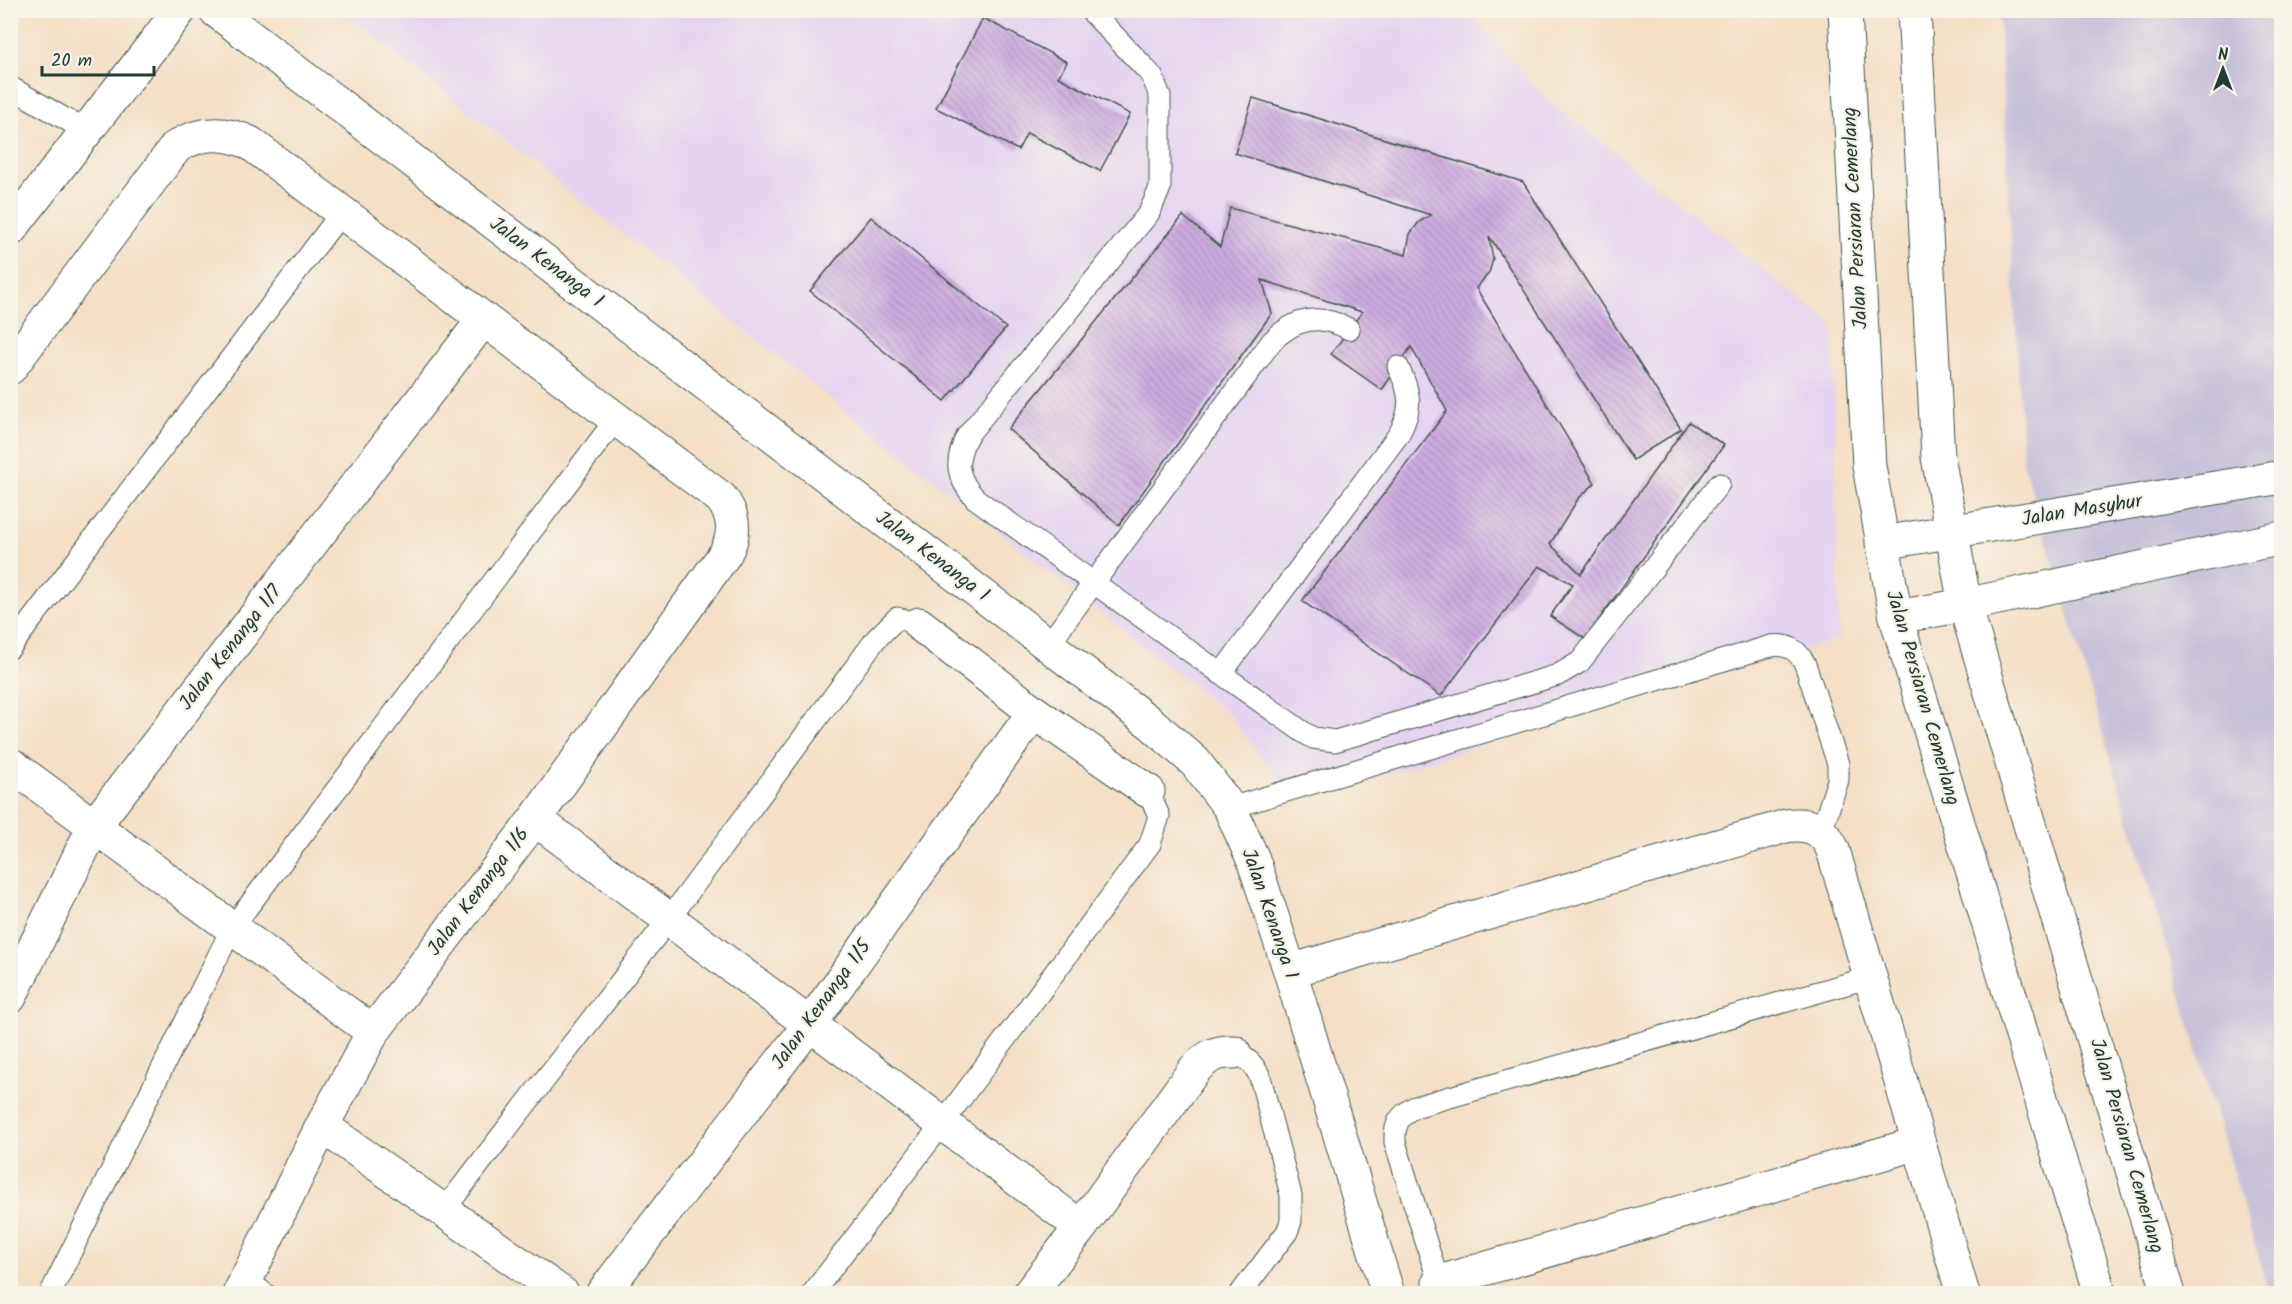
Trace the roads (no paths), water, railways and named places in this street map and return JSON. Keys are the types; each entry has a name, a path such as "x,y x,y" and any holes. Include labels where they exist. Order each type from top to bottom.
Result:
{"street":[{"path":"10,230 180,10"},
{"name":"Jalan Kenanga 1","path":"214,10 1153,725 1195,762 1230,808 1253,859 1290,971 1388,1293"},
{"name":"Jalan Persiaran Cemerlang","path":"1845,10 1869,466 1896,617 2100,1293"},
{"name":"Jalan Persiaran Cemerlang","path":"1914,10 1938,457 1965,604 2169,1293"},
{"path":"10,368 176,147 186,141 211,134 227,135 244,140 616,419"},
{"name":"Jalan Kenanga 1/7","path":"10,997 94,826 484,319"},
{"name":"Jalan Kenanga 1/6","path":"250,1289 322,1126 373,1032 535,819 725,554 733,534 733,524 727,506 721,498 616,419"},
{"name":"Jalan Masyhur","path":"1882,543 2282,477"},
{"path":"1896,617 2282,538"},
{"path":"919,624 1034,712 1148,791"},
{"name":"Jalan Kenanga 1/5","path":"602,1293 810,1024 1034,712"},
{"path":"10,764 373,1032"},
{"path":"535,819 1081,1227"},
{"path":"1290,971 1786,826 1799,824 1811,826 1828,839 1833,850 1963,1293"},
{"path":"1029,1293 1081,1227 1195,1069 1206,1057 1220,1052 1234,1052"},
{"path":"322,1126 563,1293"},
{"path":"1441,1288 1918,1143"}],"lane":[{"path":"1090,10 1145,68 1157,86 1161,107 1160,188 1149,213 967,436 959,452 958,470 964,486 976,499 1303,732 1313,738 1335,741 1558,675 1580,662 1719,484"},
{"path":"10,87 88,132"},
{"path":"10,648 342,212"},
{"path":"1048,645 1272,341 1284,329 1300,322 1317,319 1335,322 1349,329"},
{"path":"1221,674 1399,434 1407,419 1410,402 1407,385 1398,367"},
{"path":"50,1293 232,928 616,419"},
{"path":"444,1210 669,919 876,639 897,618 919,624"},
{"path":"1230,808 1760,649 1782,645 1792,648 1805,664 1838,764 1838,780 1821,832"},
{"path":"812,1293 942,1124 1150,844 1158,816 1148,791"},
{"path":"1441,1288 1395,1142 1398,1121 1405,1112 1414,1107 1871,977"},
{"path":"1234,1052 1245,1056 1260,1077 1291,1195 1292,1209 1287,1232 1240,1293"}]}
